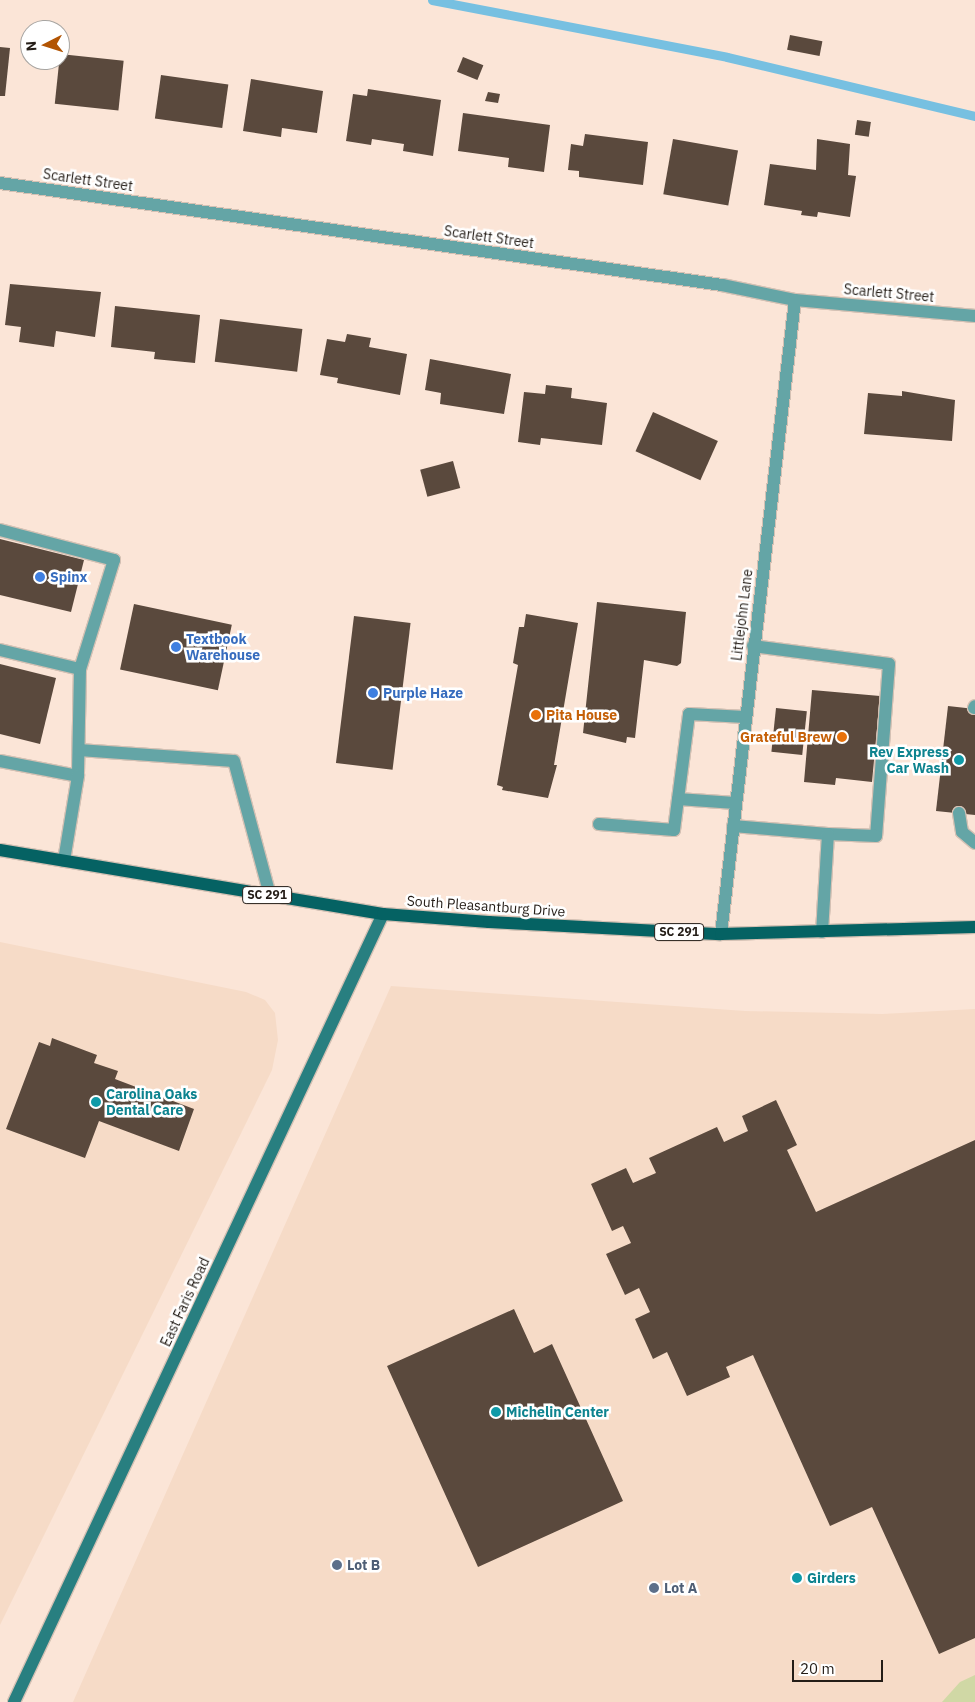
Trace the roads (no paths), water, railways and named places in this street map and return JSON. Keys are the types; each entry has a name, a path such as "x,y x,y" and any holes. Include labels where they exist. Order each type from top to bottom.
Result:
{"main road":[{"name":"South Pleasantburg Drive","path":"0,850 383,914 720,934 975,927"},
{"name":"East Faris Road","path":"14,1702 383,914"}],"street":[{"name":"Scarlett Street","path":"0,183 712,283 795,300 975,316"},
{"name":"Littlejohn Lane","path":"720,934 795,300"},
{"path":"0,530 114,560 80,669 78,776 64,861"},
{"path":"732,826 876,836 889,664 753,646"},
{"path":"0,650 80,669"},
{"path":"599,824 674,830 689,714 745,717"},
{"path":"79,750 234,761 270,895"},
{"path":"0,761 78,776"},
{"path":"678,799 735,803"},
{"path":"959,814 962,832 975,843"},
{"path":"822,932 828,834"}],"waterway":[{"path":"432,0 727,57 975,116"}],"place":[{"name":"Spinx","path":"40,577"},
{"name":"Textbook Warehouse","path":"176,647"},
{"name":"Purple Haze","path":"373,693"},
{"name":"Pita House","path":"536,715"},
{"name":"Grateful Brew","path":"842,737"},
{"name":"Rev Express Car Wash","path":"959,760"},
{"name":"Carolina Oaks Dental Care","path":"96,1102"},
{"name":"Michelin Center","path":"496,1412"},
{"name":"Lot B","path":"337,1565"},
{"name":"Girders","path":"797,1578"},
{"name":"Lot A","path":"654,1588"}]}
